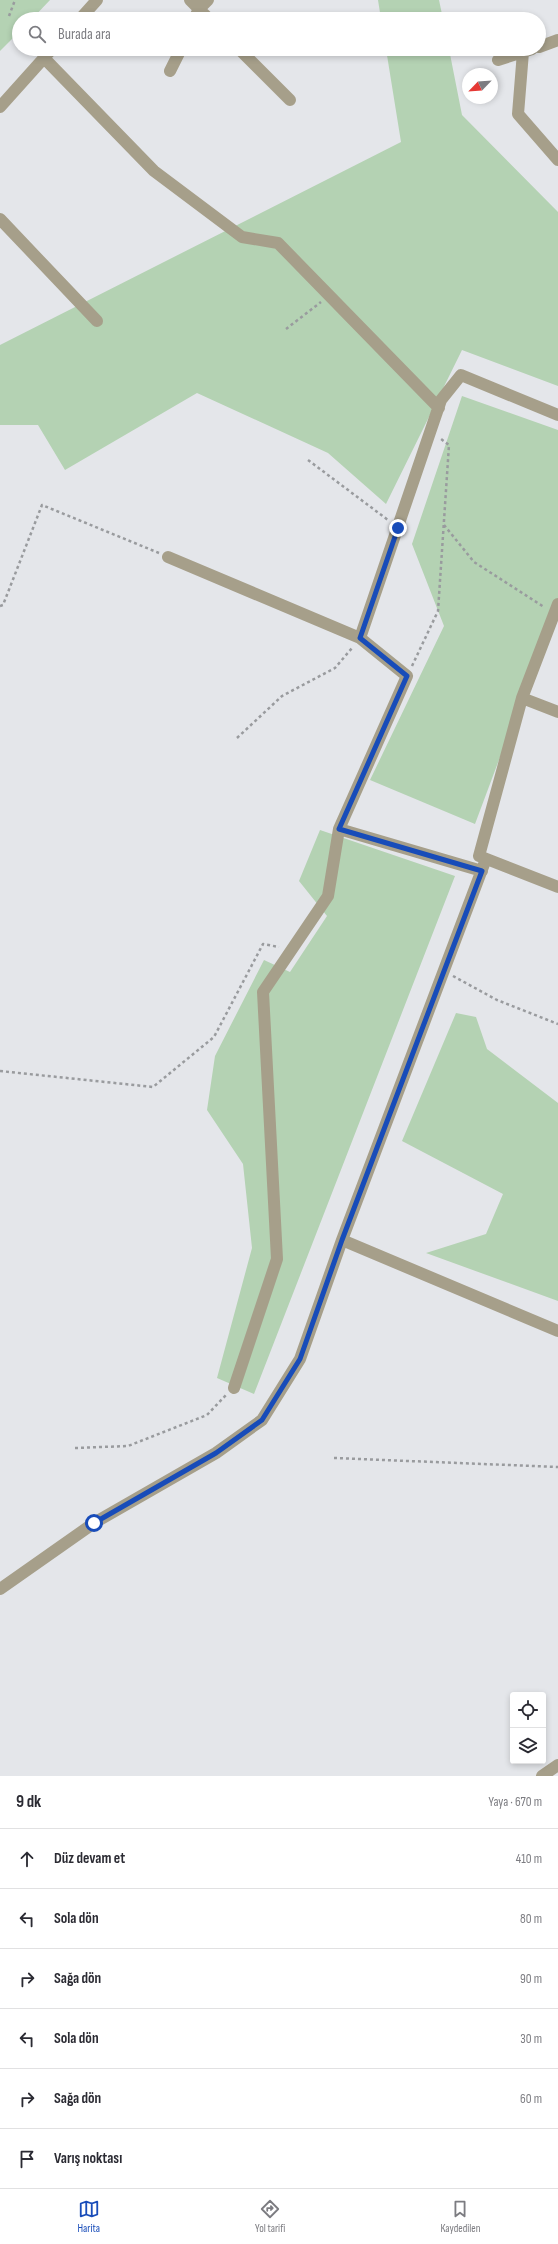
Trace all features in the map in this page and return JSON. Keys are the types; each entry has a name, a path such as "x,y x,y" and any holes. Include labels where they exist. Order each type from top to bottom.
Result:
{"street":[{"path":"86,12 97,0"},
{"path":"190,0 196,12"},
{"path":"199,12 208,0"},
{"path":"546,44 558,40"},
{"path":"170,71 178,56"},
{"path":"246,56 290,100"},
{"path":"498,60 511,56"},
{"path":"526,56 518,114 558,160"},
{"path":"0,107 44,58 154,171 242,237 278,243 438,408"},
{"path":"0,218 97,320"},
{"path":"360,638 441,400 461,375 558,415"},
{"path":"168,557 360,638 407,676 339,829 328,896 262,992 277,1259 234,1388"},
{"path":"556,609 522,698 479,856 558,887"},
{"path":"522,698 558,712"},
{"path":"339,829 482,871"},
{"path":"0,1590 94,1523 216,1453 262,1420 300,1359 342,1240 486,859"},
{"path":"342,1240 558,1331"},
{"path":"542,1776 558,1765"}],"path":[{"path":"9,16 15,0"},
{"path":"286,329 330,296"},
{"path":"407,676 438,611 449,445 430,432"},
{"path":"308,460 398,528"},
{"path":"0,606 3,605 42,505 168,557"},
{"path":"444,525 474,562 556,609"},
{"path":"237,738 282,696 335,668 360,638"},
{"path":"0,1071 153,1087 214,1037 263,944 291,950"},
{"path":"444,971 497,1000 558,1024"},
{"path":"75,1448 128,1446 207,1415 234,1388"},
{"path":"334,1458 558,1467"}],"green space":[{"path":"0,0 50,0 39,12 12,12 12,39 0,51"},
{"path":"378,0 439,0 442,12 380,12"},
{"path":"387,56 450,56 462,115 558,212 558,386 462,350 386,504 328,453 197,393 65,470 38,425 0,425 0,345 401,142"},
{"path":"462,396 558,430 558,602 475,824 370,780 444,626 412,544"},
{"path":"320,830 455,876 254,1394 217,1378 252,1248 243,1164 207,1110 215,1056 264,960 290,972 327,916 299,881"},
{"path":"456,1013 476,1017 487,1049 558,1103 558,1301 426,1253 486,1234 503,1194 402,1141"}],"route":[{"path":"94,1523 216,1453 262,1420 300,1359 342,1240 482,871 339,829 407,676 360,638 398,528"}]}
